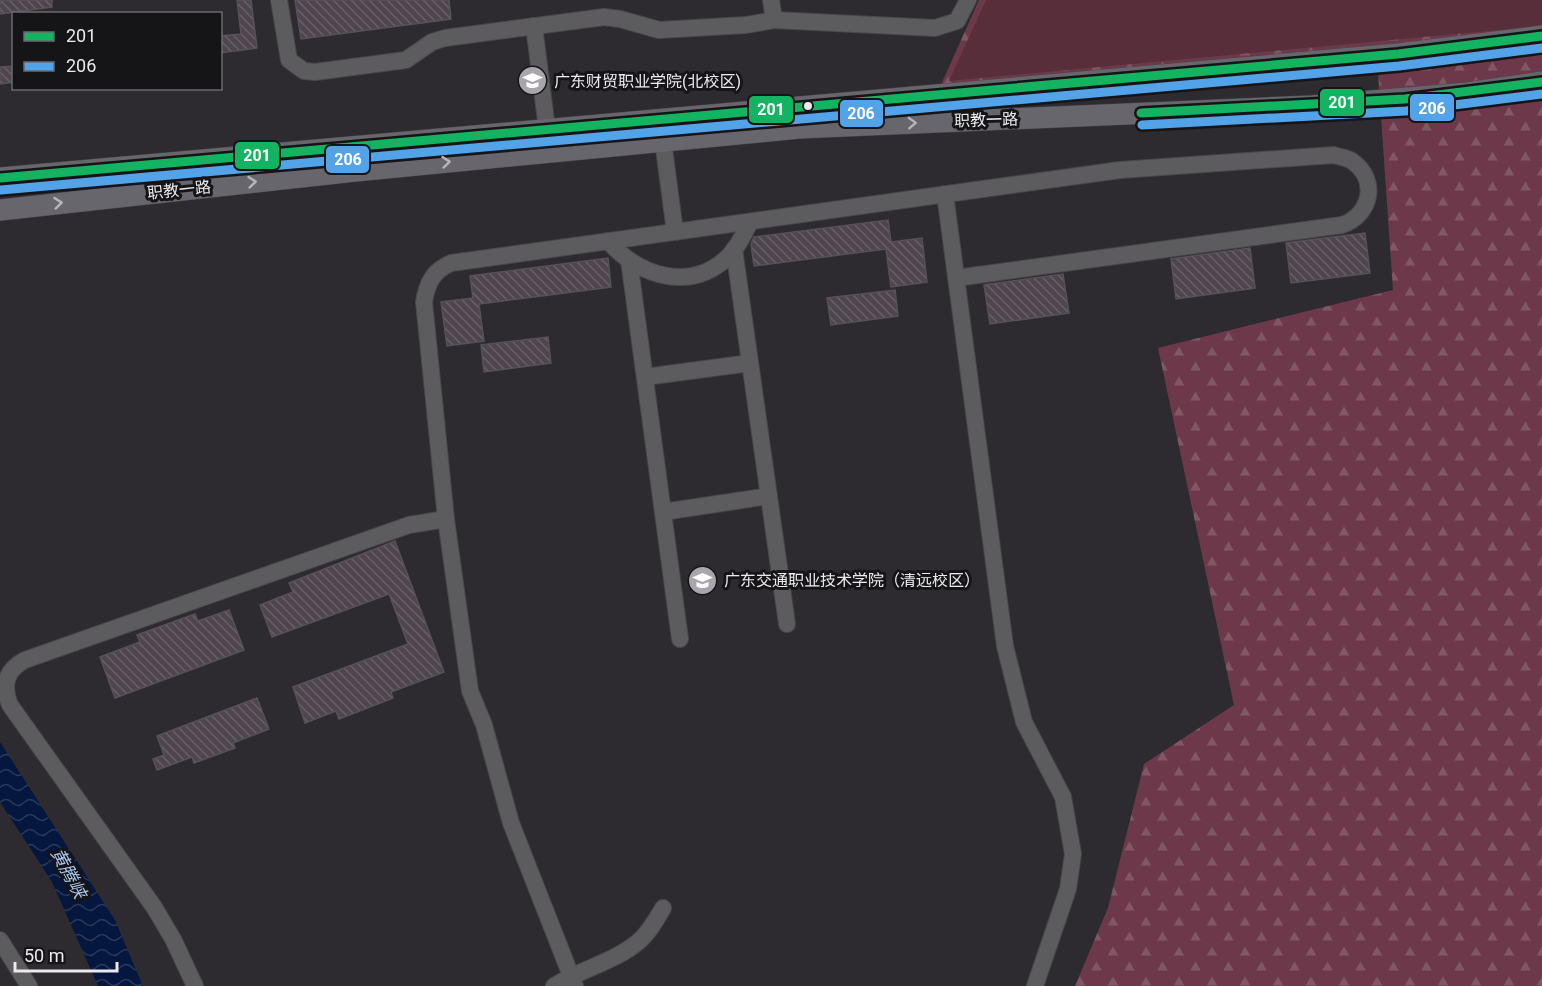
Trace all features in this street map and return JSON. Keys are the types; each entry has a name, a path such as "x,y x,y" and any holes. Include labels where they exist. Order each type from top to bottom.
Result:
{"main road":[{"name":"职教一路","path":"0,178 1398,54 1542,36"},
{"name":"职教一路","path":"0,210 799,128 1323,105 1467,93 1542,82"}],"street":[{"path":"279,0 286,52 289,60 304,71 393,63 406,60 432,42 445,38 604,17 659,30 746,25 774,20 935,28 957,21 968,0"},
{"path":"771,0 774,20"},
{"path":"534,26 547,129"},
{"path":"663,141 675,232"},
{"path":"573,981 512,823 484,725 470,691 446,519 424,302 432,278 440,268 451,263 1120,170 1334,156 1352,160 1364,176 1370,192 1364,210 1355,220 1342,225 956,278"},
{"path":"945,194 1005,646 1024,722 1063,797 1073,854 1068,889 1035,986"},
{"path":"608,241 629,260 653,274 670,277 685,276 714,267 734,249 750,222"},
{"path":"734,249 787,624"},
{"path":"629,260 680,639"},
{"path":"645,377 750,363"},
{"path":"663,512 769,496"},
{"path":"195,986 173,939 154,907 10,705 5,689 8,674 14,666 25,660 409,525 446,519"},
{"path":"554,986 573,981 639,942 663,908"},
{"path":"0,940 29,986"}],"green space":[{"path":"979,0 1542,0 1542,986 1075,986 1108,908 1144,764 1234,705 1158,348 1393,290 1378,73 936,96"}],"shaded area":[{"path":"986,0 1542,0 1542,26 949,81"}],"water":[{"name":"黄腾峡","path":"0,742 115,920 143,986 98,986 52,882 0,802"}],"building":[{"path":"0,0 52,0 52,7 0,14"},
{"path":"237,0 251,0 257,48 222,53 222,36 241,34"},
{"path":"295,0 449,0 451,19 301,39"},
{"path":"12,66 12,82 0,84 0,67"},
{"path":"888,220 891,242 922,238 927,282 891,287 886,249 754,266 751,244 754,237"},
{"path":"1365,233 1370,273 1291,283 1286,243"},
{"path":"1250,248 1255,288 1176,299 1171,259"},
{"path":"608,258 611,287 479,304 484,341 447,346 441,302 473,298 470,276"},
{"path":"1063,274 1069,313 990,324 984,285"},
{"path":"895,290 898,316 831,325 827,298"},
{"path":"548,337 551,363 484,372 481,345"},
{"path":"395,541 444,672 391,692 393,698 339,719 336,711 305,723 293,687 408,644 389,594 272,637 260,605 293,592 289,583"},
{"path":"229,610 244,650 115,698 100,657 140,642 137,635 195,614 198,621"},
{"path":"257,698 269,729 233,743 235,748 194,763 192,757 157,770 153,759 164,755 157,736"}],"transit line":[{"name":"201","path":"0,178 1398,54 1542,36"},
{"name":"206","path":"1,190 1399,66 1542,48"},
{"name":"201","path":"1141,113 1405,99 1542,82"},
{"name":"206","path":"1142,125 1406,111 1542,94"}],"place":[{"name":"广东财贸职业学院(北校区)","path":"533,81"},
{"name":"广东交通职业技术学院（清远校区）","path":"703,580"}]}
